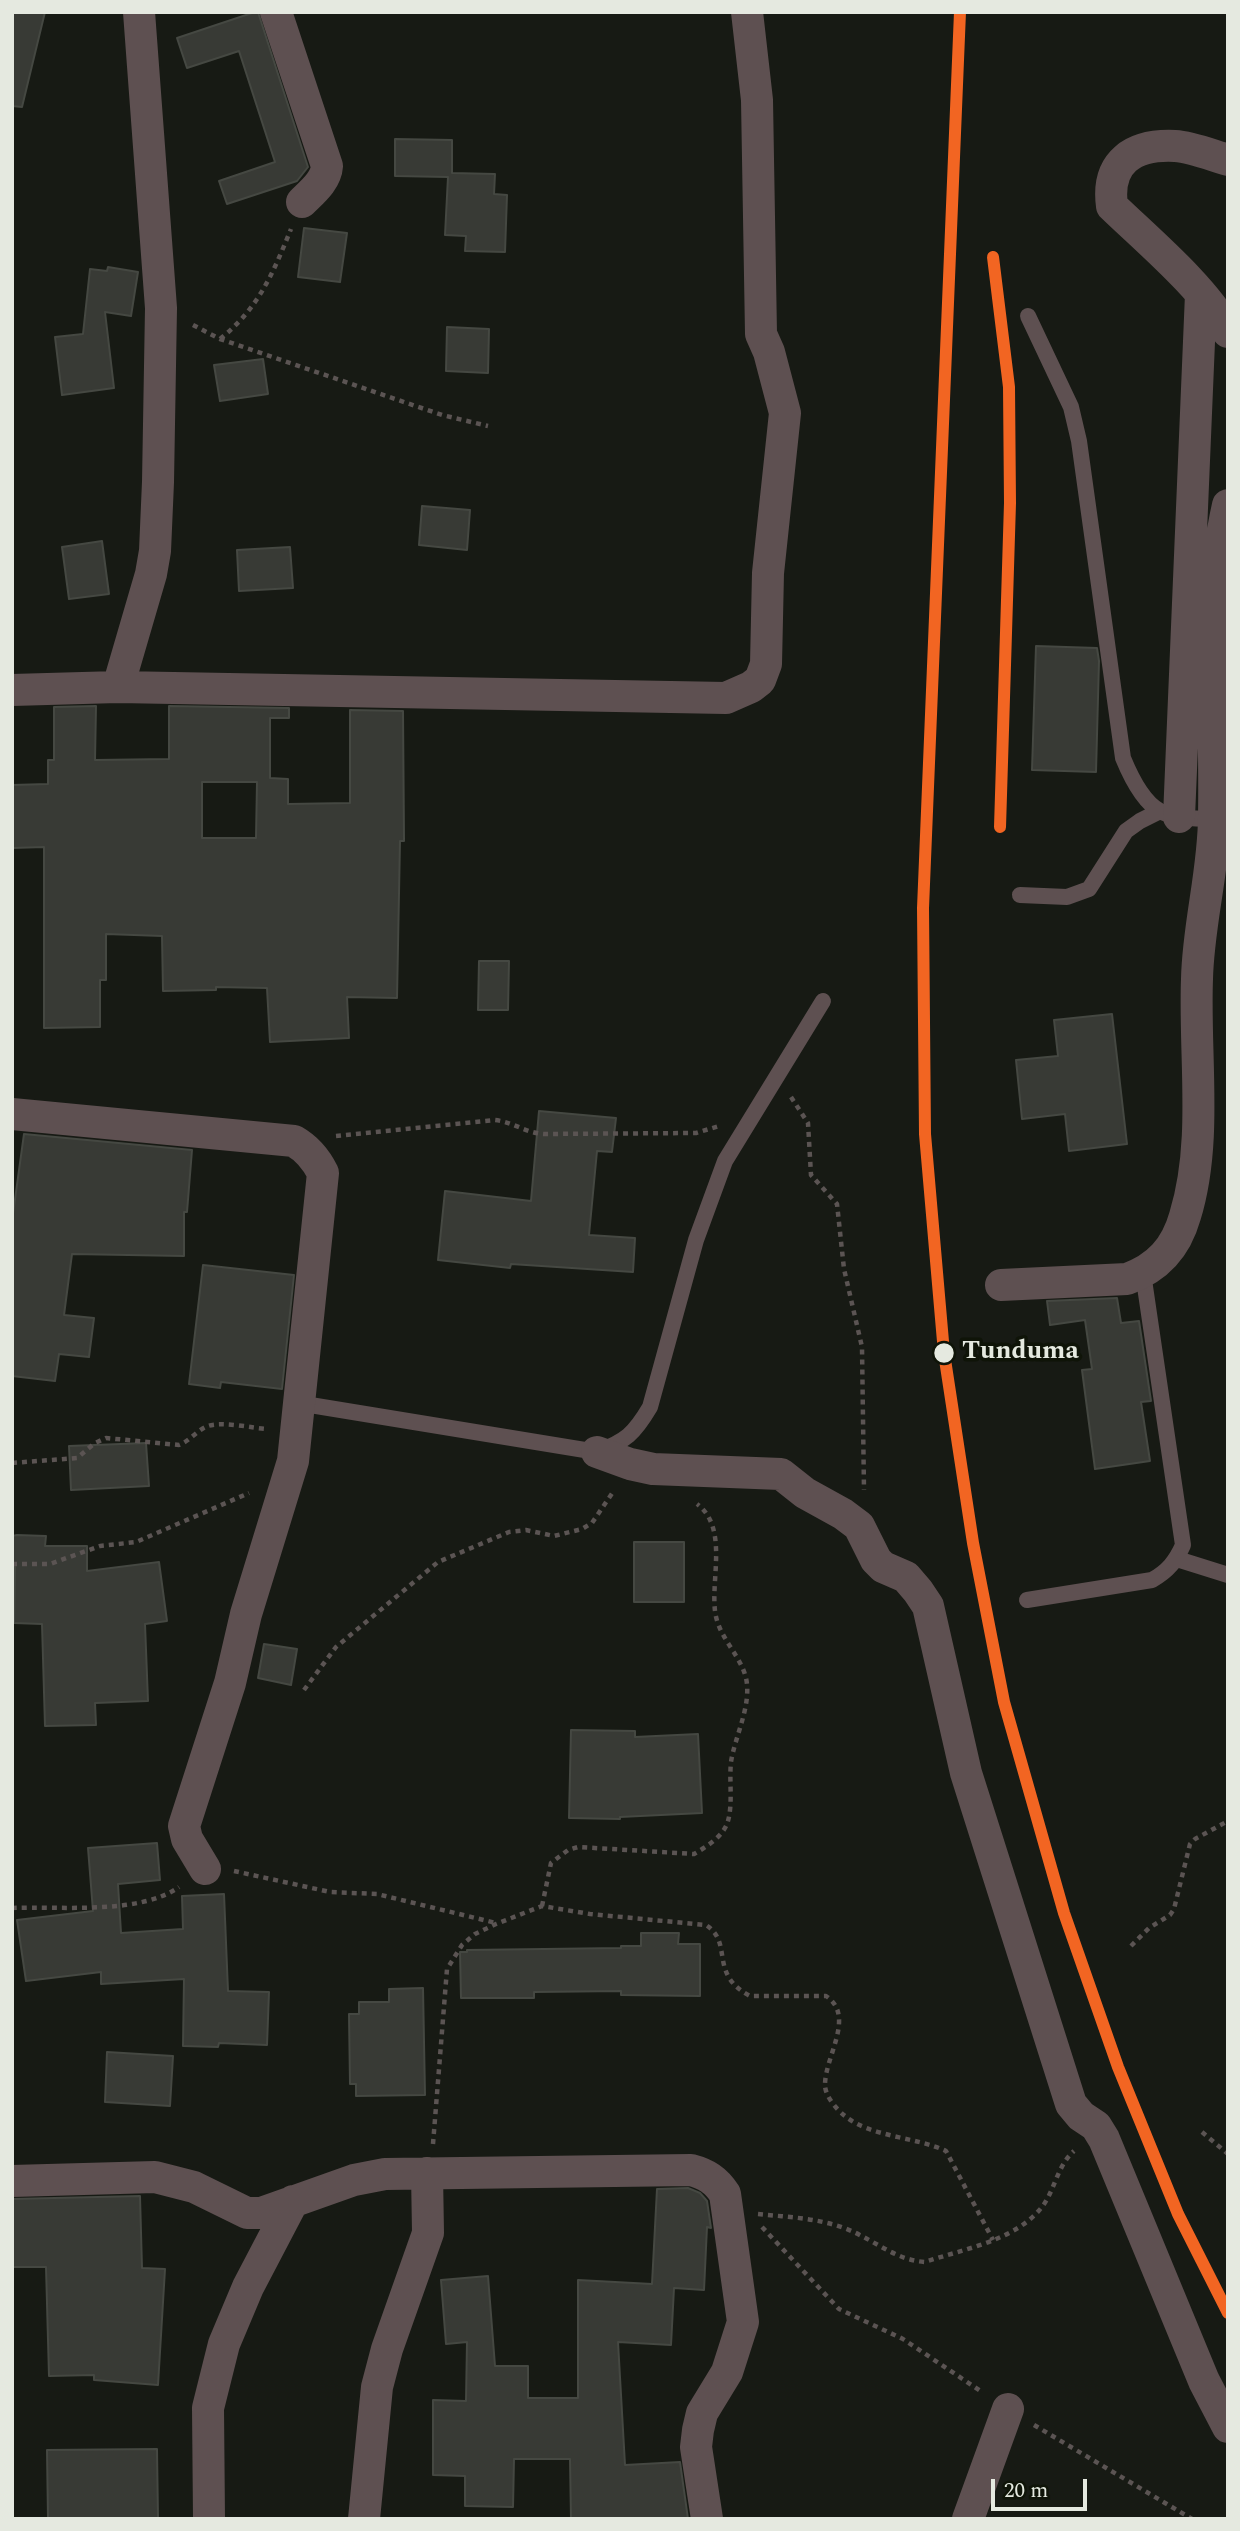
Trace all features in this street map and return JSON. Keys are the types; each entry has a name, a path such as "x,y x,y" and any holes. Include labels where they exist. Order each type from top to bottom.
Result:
{"street":[{"path":"118,687 145,598 155,551 161,308 139,12"},
{"path":"276,12 327,166 321,182 302,202"},
{"path":"12,690 118,687 726,698 743,692 760,680 766,664 768,573 785,413 769,352 761,334 757,100 747,12"},
{"path":"1228,160 1177,146 1154,147 1133,153 1123,160 1114,171 1110,187 1112,206 1201,294 1222,319 1228,332"},
{"path":"1169,814 1196,469 1201,294"},
{"path":"1001,1285 1127,1279 1143,1273 1165,1256 1185,1219 1197,1155 1197,977 1221,820 1213,662 1218,549 1228,505"},
{"path":"12,1114 294,1141 316,1159 323,1173 290,1467 246,1614 230,1683 184,1826 187,1839 205,1869"},
{"path":"597,1452 629,1464 672,1470 781,1474 805,1493 852,1520 864,1532 880,1564 906,1577 928,1606 966,1773 1071,2105 1093,2124 1104,2139 1204,2381 1228,2427"},
{"path":"12,2181 155,2177 194,2187 247,2213 261,2213 364,2178 385,2174 691,2170 706,2175 720,2185 726,2194 743,2322 727,2372 702,2413 698,2430 696,2447 707,2519"},
{"path":"364,2519 377,2387 384,2357 428,2232 429,2173"},
{"path":"209,2519 208,2408 224,2344 248,2287 293,2201"},
{"path":"968,2519 1008,2409"}],"lane":[{"path":"1028,316 1071,407 1079,440 1123,758 1136,783 1169,814"},
{"path":"1020,895 1067,897 1089,888 1126,831 1134,824 1169,814 1221,820"},
{"path":"297,1417 597,1452 622,1443 636,1430 650,1407 696,1240 725,1161 822,1001"},
{"path":"1027,1600 1152,1580 1165,1572 1177,1559 1183,1545 1143,1273"},
{"path":"1177,1559 1228,1575"}],"path":[{"path":"220,339 254,306 272,274 302,202"},
{"path":"161,308 220,339 442,415 488,426"},
{"path":"777,1075 808,1123 811,1175 837,1204 844,1269 863,1347 864,1503"},
{"path":"294,1141 495,1120 544,1134 696,1133 751,1118"},
{"path":"12,1463 77,1458 95,1443 106,1438 179,1445 200,1430 213,1425 297,1417"},
{"path":"304,1690 337,1647 428,1569 509,1532 526,1530 554,1536 582,1529 598,1516 629,1464"},
{"path":"12,1564 50,1564 100,1546 136,1542 239,1499 290,1467"},
{"path":"542,1906 551,1863 568,1850 578,1847 694,1854 710,1844 728,1822 731,1762 747,1687 741,1667 721,1631 715,1610 714,1532 711,1520 699,1505 687,1500"},
{"path":"1131,1946 1174,1909 1190,1844 1228,1821"},
{"path":"12,1908 128,1905 153,1900 176,1890 205,1869 218,1868 330,1892 377,1894 496,1924"},
{"path":"429,2173 447,1969 462,1945 475,1934 542,1906 590,1914 706,1925 720,1942 723,1967 730,1981 739,1990 750,1996 826,1996 833,2001 841,2015 825,2087 832,2103 846,2118 864,2126 946,2151 993,2240"},
{"path":"1093,2124 1087,2141 1066,2158 1043,2206 1021,2226 993,2240 925,2262 898,2256 831,2223 750,2213 839,2309 903,2339 1008,2409 1192,2519"},
{"path":"1202,2132 1228,2154"}],"building":[{"path":"12,12 45,12 22,107 12,106"},
{"path":"258,12 308,167 297,181 227,204 219,181 275,162 239,51 187,68 177,38"},
{"path":"395,139 452,140 452,173 495,174 494,194 507,195 505,252 465,251 466,236 445,235 448,177 395,176"},
{"path":"304,228 347,233 340,282 298,277"},
{"path":"108,267 138,272 131,316 105,312 114,388 62,395 55,337 83,334 90,269 107,271"},
{"path":"447,327 489,329 488,373 446,371"},
{"path":"263,359 268,394 220,401 214,365"},
{"path":"422,506 470,510 467,550 419,545"},
{"path":"102,541 109,594 69,599 62,547"},
{"path":"290,547 293,588 239,591 237,550"},
{"path":"1036,646 1097,648 1099,661 1096,772 1032,770"},
{"path":"96,706 95,760 169,759 169,706 289,708 289,718 270,718 270,778 288,779 288,804 350,803 350,710 403,711 404,841 400,841 397,998 347,997 349,1038 270,1042 267,988 216,987 216,990 163,991 162,936 106,934 106,980 100,980 100,1027 44,1028 44,847 12,848 12,785 48,784 48,760 54,760 54,707","holes":["202,782 257,782 256,838 202,838"]},
{"path":"479,961 509,961 508,1010 478,1010"},
{"path":"1112,1014 1127,1144 1069,1151 1065,1114 1022,1119 1016,1060 1058,1056 1054,1020"},
{"path":"539,1111 616,1118 612,1152 597,1151 589,1235 635,1238 633,1272 511,1264 510,1268 438,1260 445,1191 531,1201"},
{"path":"24,1134 192,1150 187,1212 184,1212 184,1256 72,1254 64,1315 94,1318 89,1357 59,1354 55,1381 12,1376 12,1221"},
{"path":"203,1265 294,1275 282,1389 221,1382 220,1388 189,1384"},
{"path":"1117,1298 1121,1323 1139,1321 1151,1401 1141,1402 1150,1461 1095,1469 1082,1370 1092,1369 1085,1320 1050,1325 1047,1301"},
{"path":"146,1443 149,1486 71,1490 69,1446"},
{"path":"12,1536 46,1536 45,1546 87,1546 87,1571 159,1562 167,1621 145,1624 148,1701 95,1703 96,1725 45,1726 42,1624 14,1623 15,1567 12,1567"},
{"path":"634,1542 684,1542 684,1602 634,1602"},
{"path":"264,1644 297,1649 291,1685 258,1678"},
{"path":"571,1730 635,1731 635,1737 698,1734 702,1813 620,1819 569,1818"},
{"path":"157,1843 160,1880 118,1884 121,1933 183,1929 182,1896 224,1894 228,1991 269,1992 267,2045 219,2043 218,2047 183,2046 184,1979 101,1984 101,1972 26,1981 17,1920 93,1911 88,1848"},
{"path":"641,1933 679,1933 678,1944 700,1944 700,1996 621,1995 621,1991 534,1992 534,1998 461,1998 460,1952 641,1946"},
{"path":"423,1988 425,2095 356,2096 356,2084 350,2084 349,2014 359,2014 359,2002 389,2002 389,1989"},
{"path":"107,2052 173,2056 170,2106 105,2102"},
{"path":"688,2188 700,2193 707,2201 711,2228 707,2227 704,2290 674,2288 671,2345 618,2342 625,2465 680,2462 688,2519 571,2519 570,2459 514,2459 513,2507 465,2506 465,2476 433,2475 433,2400 466,2401 467,2342 446,2344 441,2280 488,2276 495,2366 528,2366 528,2398 578,2398 578,2280 652,2284 657,2189"},
{"path":"140,2196 142,2268 165,2269 158,2385 94,2380 94,2375 49,2376 46,2267 12,2267 12,2199"},
{"path":"157,2449 158,2519 48,2519 47,2450"}],"transit line":[{"path":"960,12 923,908 925,1134 944,1353 973,1543 1004,1702 1064,1913 1118,2067 1178,2214 1228,2313"},
{"path":"993,257 1009,387 1010,503 1000,827"}],"place":[{"name":"Tunduma","path":"944,1353"}]}
